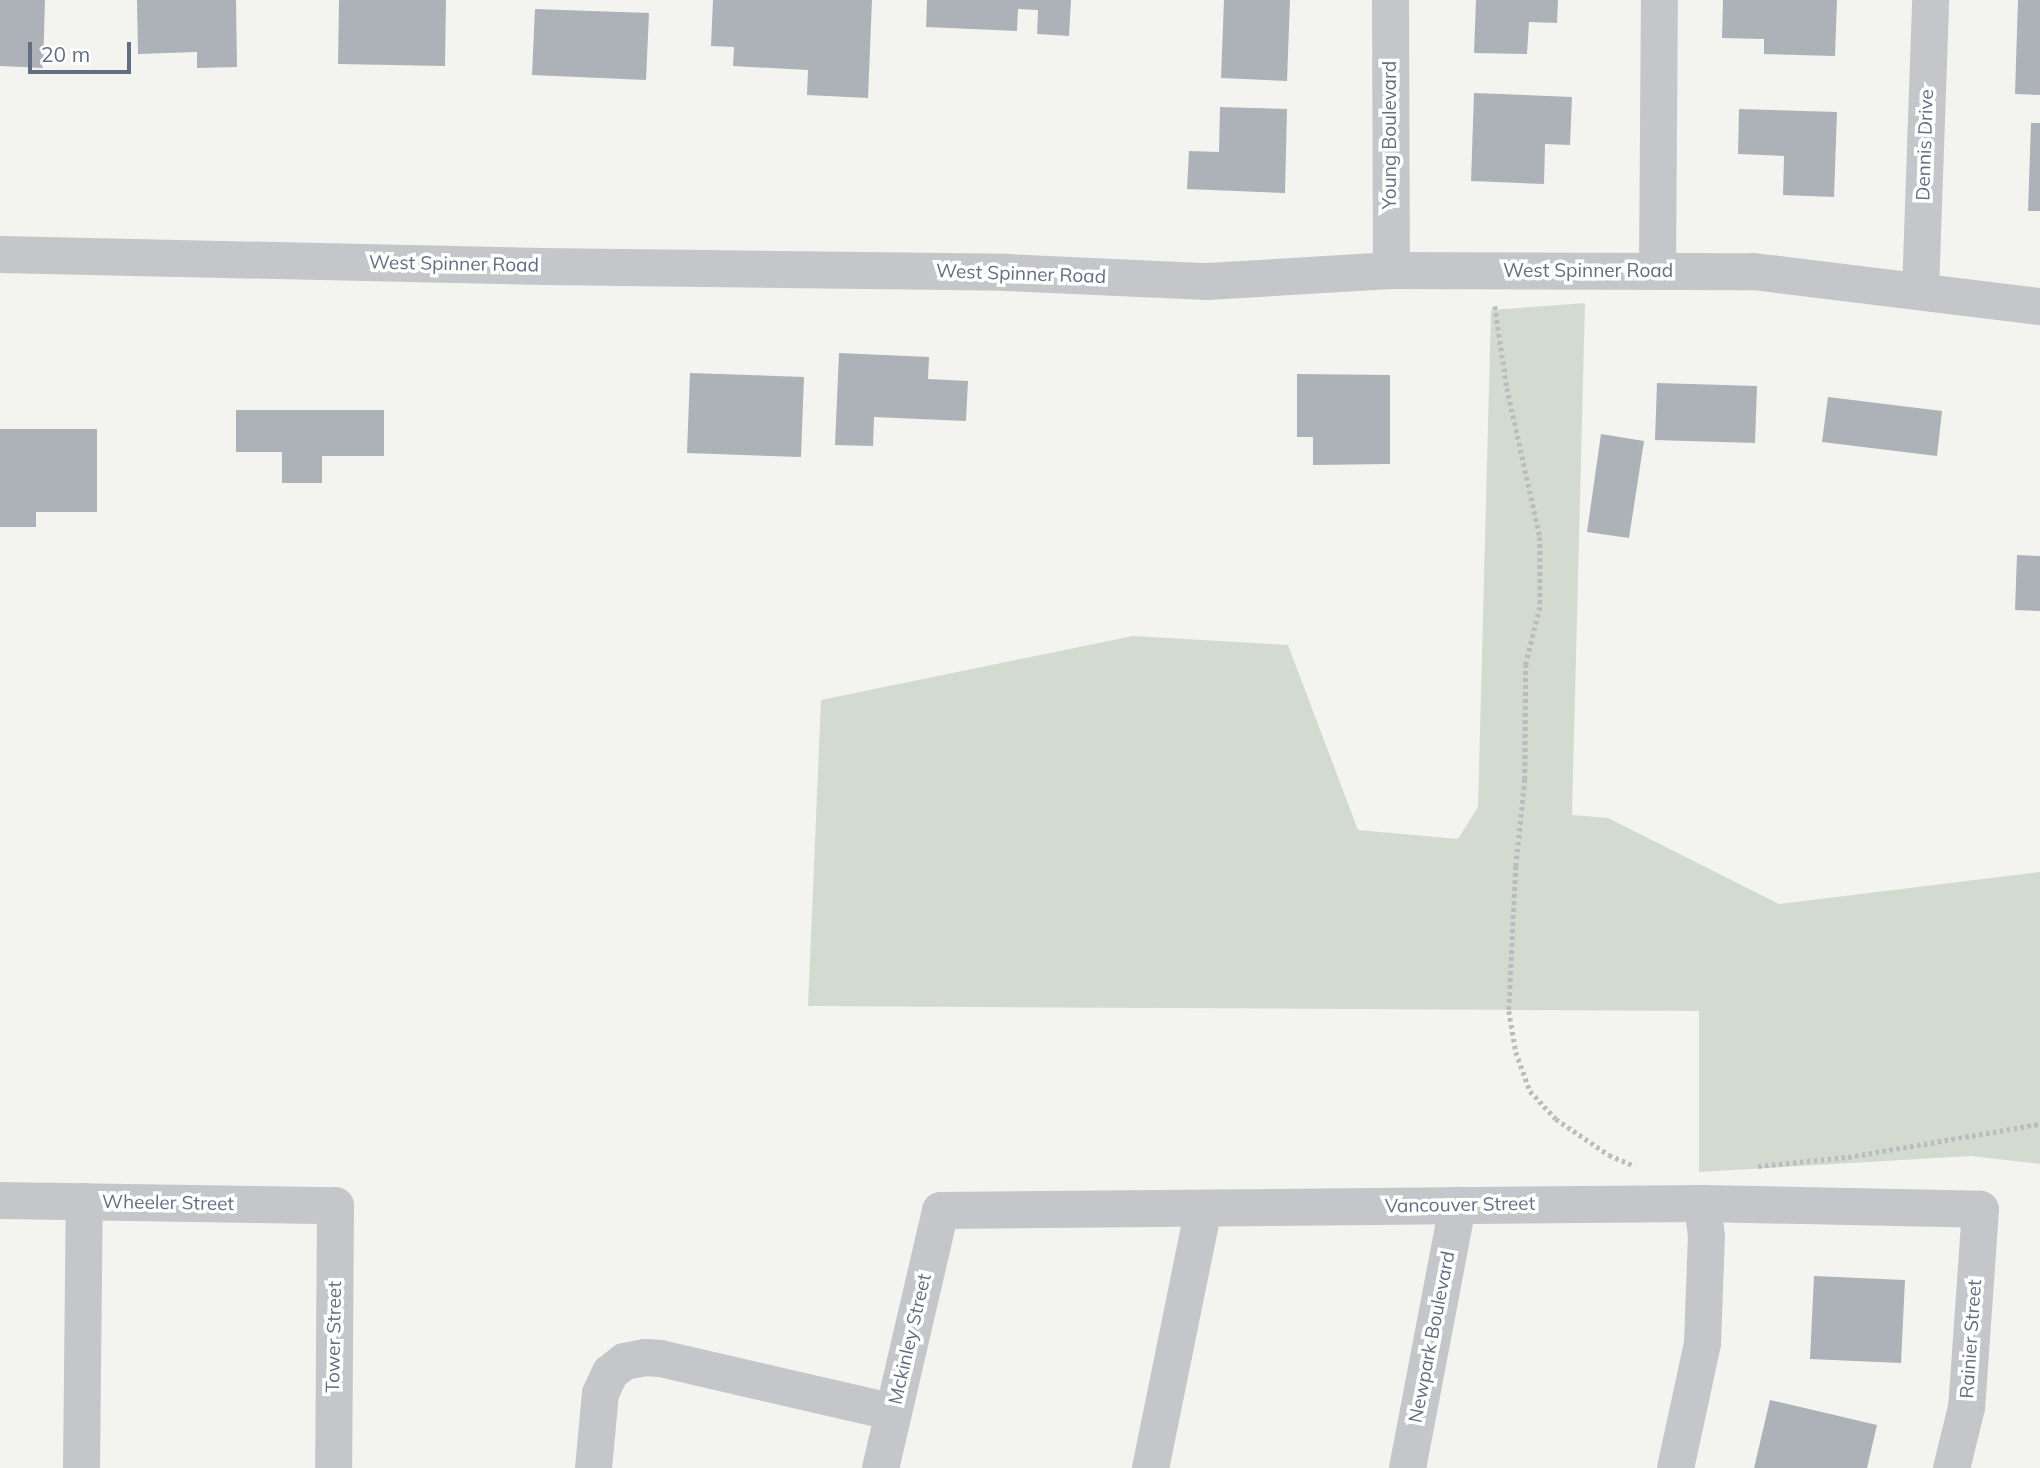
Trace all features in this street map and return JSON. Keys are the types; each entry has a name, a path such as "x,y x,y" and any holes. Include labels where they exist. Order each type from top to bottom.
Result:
{"street":[{"name":"Young Boulevard","path":"1390,0 1391,270"},
{"path":"1657,271 1659,0"},
{"name":"Dennis Drive","path":"1920,291 1930,0"},
{"name":"West Spinner Road","path":"0,254 543,267 1006,272 1207,281 1391,270 1753,271 2040,306"},
{"name":"Wheeler Street","path":"0,1200 335,1205"},
{"path":"81,1468 84,1202"},
{"path":"1675,1468 1702,1343 1706,1236 1702,1203"},
{"name":"Vancouver Street","path":"940,1210 1702,1203 1980,1209"},
{"name":"Tower Street","path":"332,1468 335,1205"},
{"name":"Newpark Boulevard","path":"1407,1468 1457,1205"},
{"path":"1150,1468 1203,1208"},
{"name":"Rainier Street","path":"1951,1468 1966,1407 1980,1209"},
{"name":"Mckinley Street","path":"880,1468 940,1210"},
{"path":"593,1468 600,1392 610,1372 624,1361 645,1357 660,1358 893,1412"}],"path":[{"path":"1489,270 1507,388 1540,537 1540,607 1526,664 1525,779 1516,866 1509,1011 1516,1052 1530,1091 1556,1119 1609,1154 1641,1168"},
{"path":"1754,1166 1848,1157 2040,1124"}],"shaded area":[{"path":"1585,303 1572,815 1608,818 1779,904 2040,872 2040,1164 1971,1156 1699,1172 1699,1011 808,1006 821,700 1133,636 1288,645 1358,830 1458,839 1478,807 1491,310"}],"building":[{"path":"0,0 45,0 43,68 0,66"},
{"path":"137,0 236,0 237,67 197,68 197,52 138,54"},
{"path":"339,0 446,0 445,66 338,64"},
{"path":"713,0 872,0 868,98 807,95 808,70 733,66 734,47 711,46"},
{"path":"927,0 1071,0 1069,36 1037,34 1038,10 1018,9 1017,31 926,27"},
{"path":"1224,0 1290,0 1287,81 1221,78"},
{"path":"1476,0 1558,0 1557,23 1529,22 1527,54 1474,53"},
{"path":"1723,0 1837,0 1835,56 1764,54 1764,39 1722,38"},
{"path":"2018,0 2040,0 2040,95 2015,94"},
{"path":"535,9 649,13 646,80 532,75"},
{"path":"1474,93 1572,97 1570,145 1545,144 1544,184 1471,181"},
{"path":"1220,107 1287,109 1285,193 1187,189 1189,151 1219,152"},
{"path":"1739,109 1837,112 1834,197 1783,195 1784,156 1738,154"},
{"path":"2031,123 2040,123 2040,211 2028,211"},
{"path":"839,353 929,357 928,379 968,381 966,421 874,417 873,446 835,445"},
{"path":"690,373 804,377 801,457 687,453"},
{"path":"1297,374 1390,375 1390,464 1313,465 1313,437 1297,437"},
{"path":"1657,383 1757,386 1755,443 1655,440"},
{"path":"1828,397 1942,411 1937,456 1822,442"},
{"path":"236,410 384,410 384,456 322,456 322,483 282,483 282,452 236,452"},
{"path":"0,429 97,429 97,512 36,512 36,527 0,527"},
{"path":"1601,434 1644,441 1629,538 1587,532"},
{"path":"2017,555 2040,556 2040,611 2015,610"},
{"path":"1814,1276 1905,1280 1901,1363 1810,1359"},
{"path":"1770,1400 1877,1425 1867,1468 1754,1468"}]}
